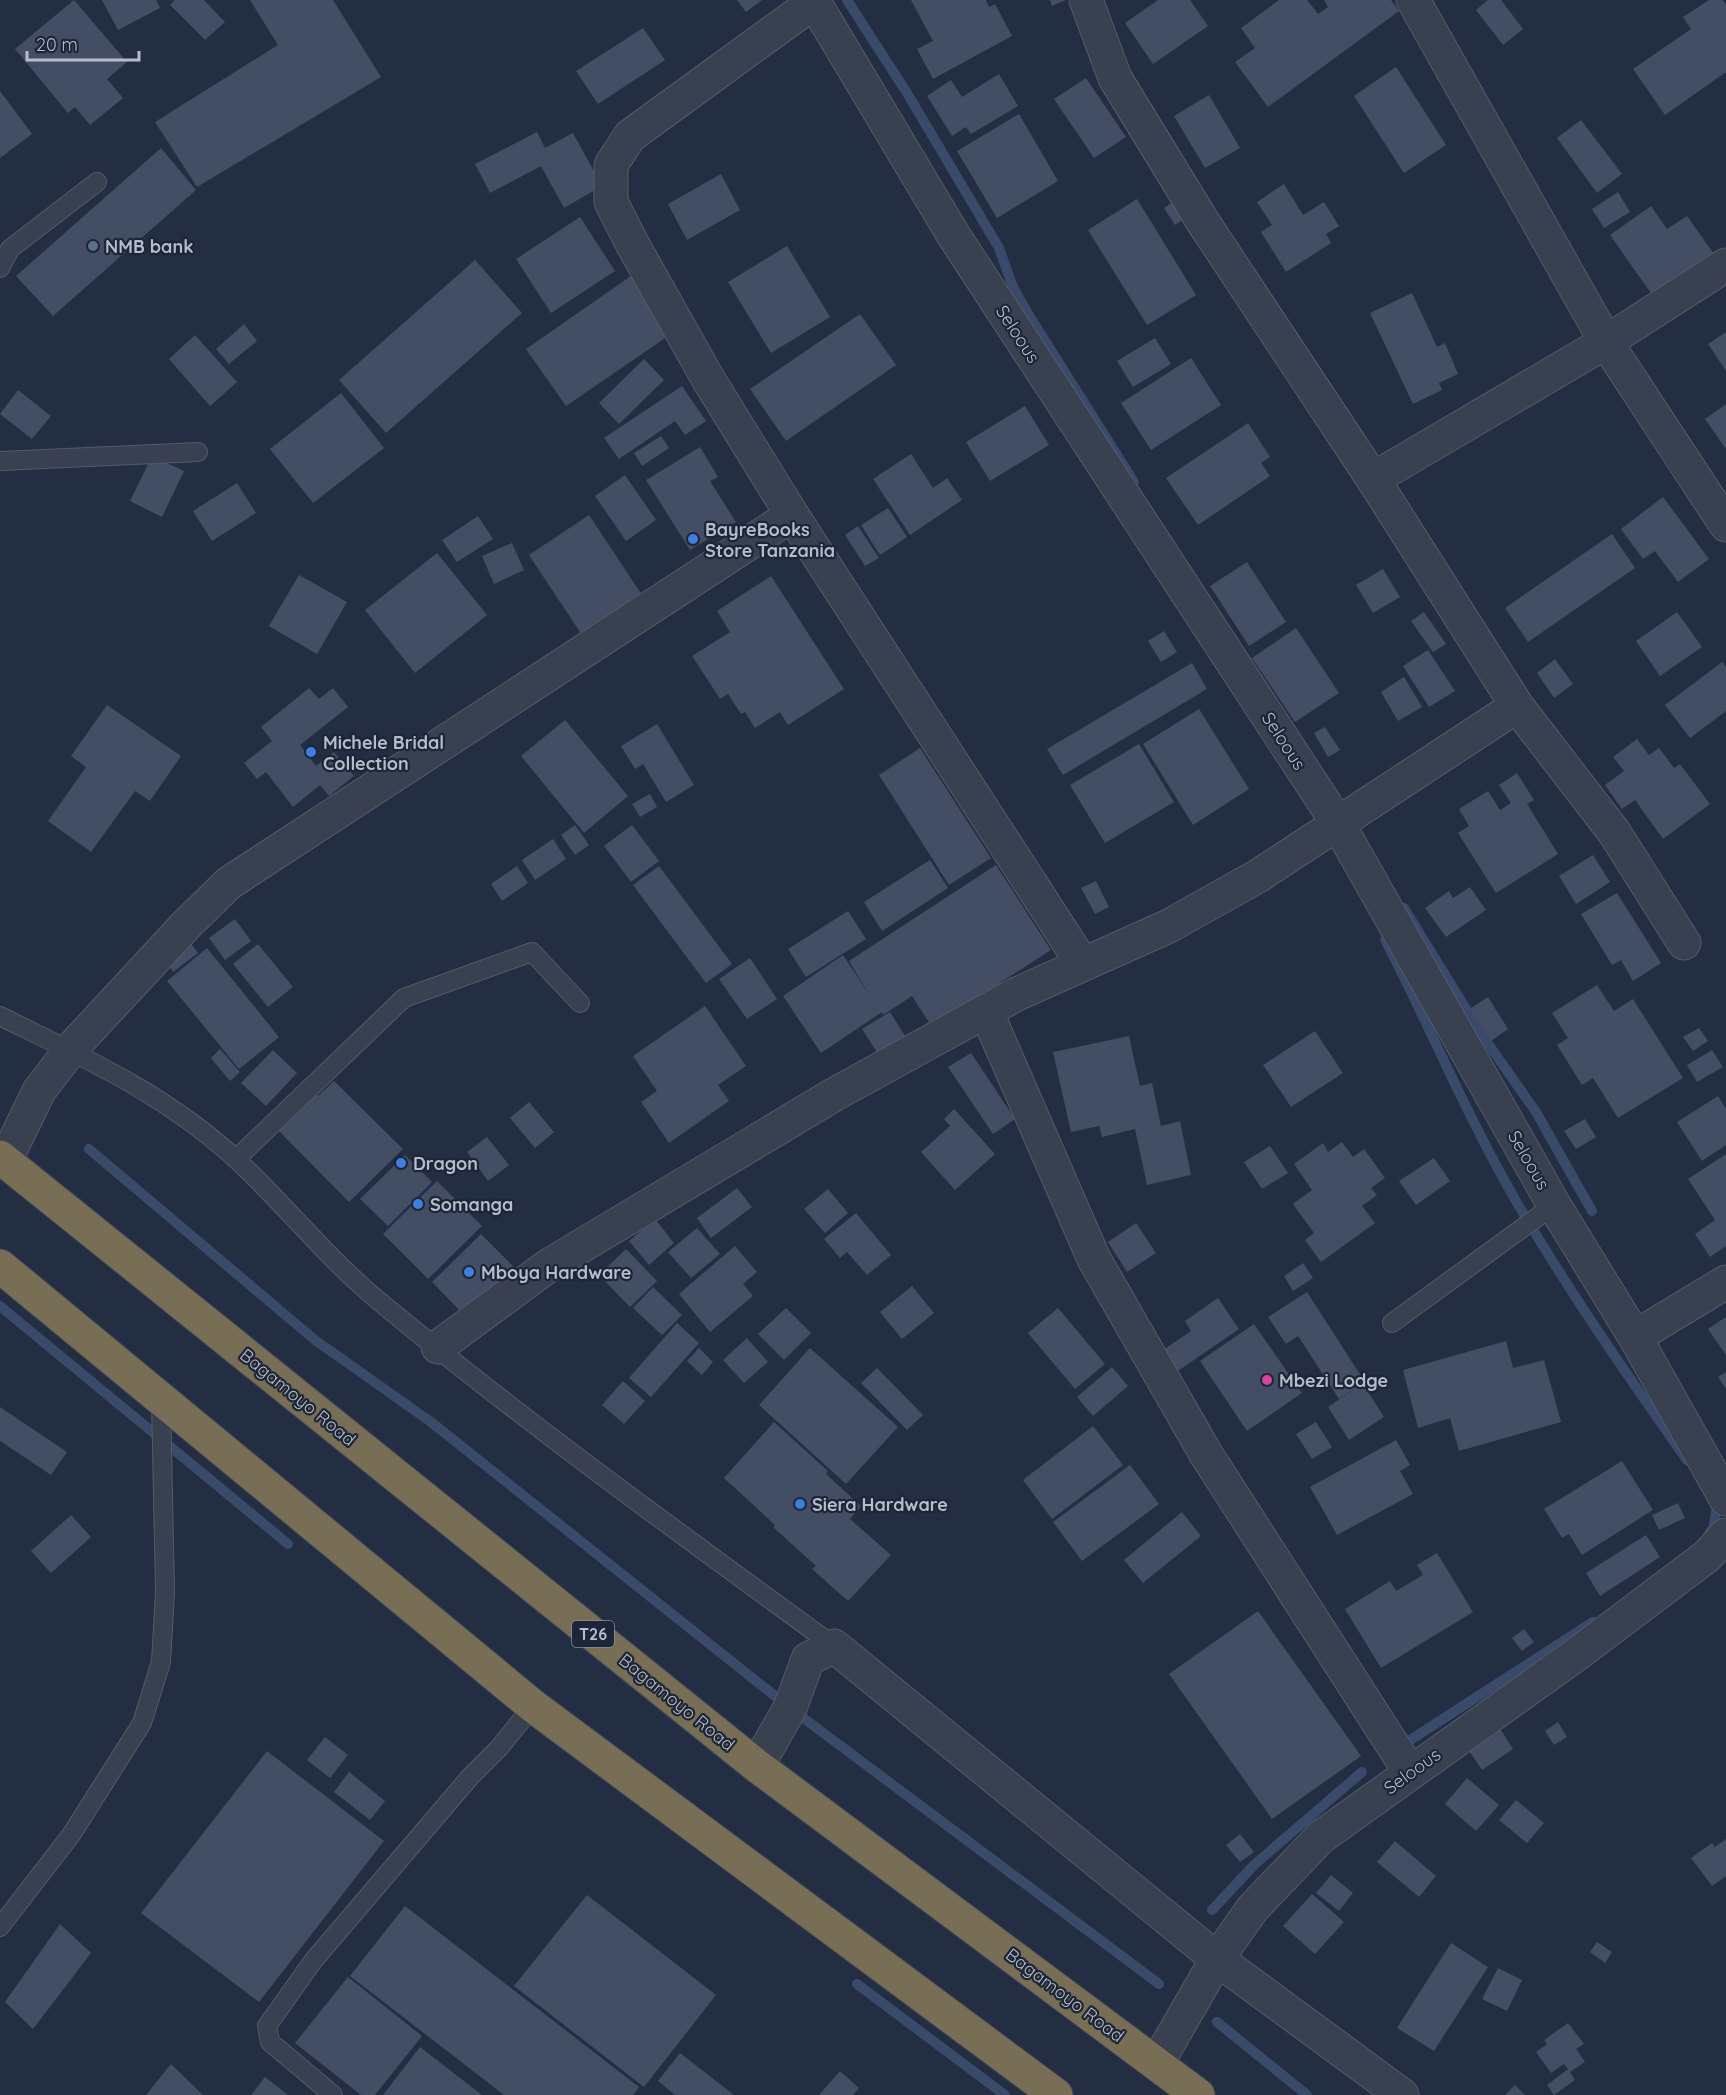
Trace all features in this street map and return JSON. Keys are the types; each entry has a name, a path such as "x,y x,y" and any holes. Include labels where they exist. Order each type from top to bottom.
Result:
{"highway":[{"name":"Bagamoyo Road","path":"2,1159 757,1766 1198,2095"},
{"path":"0,1266 533,1706 1056,2095"}],"street":[{"path":"1086,0 1115,78 1203,222 1373,479 1517,706 1614,832 1684,943"},
{"path":"1413,0 1606,342 1726,525"},
{"path":"813,1 630,136 611,165 611,202 634,248 707,378 792,514 1082,963"},
{"name":"Seloous","path":"813,1 954,236 1337,822 1554,1204 1635,1336 1726,1499"},
{"path":"1373,479 1606,342 1726,265"},
{"path":"2,1159 39,1091 71,1048 186,925 229,883 792,514"},
{"path":"438,1347 548,1266 835,1094 986,1011 1082,963 1169,926 1258,876 1517,706"},
{"path":"986,1011 1094,1259 1206,1454 1410,1772"},
{"path":"1635,1336 1726,1282"},
{"name":"Seloous","path":"1157,2063 1217,1959 1253,1908 1321,1837 1633,1612 1707,1556 1726,1535"},
{"path":"757,1766 790,1708 808,1659 834,1646 1217,1959 1402,2095"}],"lane":[{"path":"0,268 10,249 97,182"},
{"path":"0,461 198,452"},
{"path":"236,1159 404,998 532,952 580,1002"},
{"path":"0,1016 71,1048 160,1099 236,1159 378,1300 625,1492 834,1646"},
{"path":"1392,1323 1554,1204"},
{"path":"0,1927 71,1834 142,1723 161,1662 165,1592 161,1399"},
{"path":"333,2095 270,2042 267,2026 313,1961 470,1777 499,1749 533,1706"}],"building":[{"path":"74,0 127,62 107,79 123,98 90,125 75,107 68,113 15,49"},
{"path":"102,0 156,0 160,8 118,30"},
{"path":"175,0 204,0 225,22 205,40 170,5"},
{"path":"250,0 333,0 381,77 197,187 155,122 278,45"},
{"path":"737,0 762,0 746,12"},
{"path":"911,0 986,0 989,7 995,4 1012,36 933,79 917,49 933,41"},
{"path":"1050,0 1066,0 1052,6"},
{"path":"1158,0 1190,0 1208,26 1153,64 1125,23"},
{"path":"1279,0 1307,0 1318,14 1328,7 1324,0 1391,0 1399,11 1268,107 1235,62 1255,48 1241,28"},
{"path":"1488,0 1501,0 1523,29 1503,45 1476,10"},
{"path":"1709,0 1723,0 1726,5 1726,72 1665,115 1633,69 1691,29 1683,17"},
{"path":"643,28 665,60 598,104 576,71"},
{"path":"1396,67 1446,145 1404,173 1354,96"},
{"path":"999,74 1018,106 971,134 966,127 952,136 927,96 951,80 962,97"},
{"path":"1086,78 1126,137 1094,158 1054,99"},
{"path":"0,91 32,134 0,158"},
{"path":"1209,95 1240,148 1205,168 1174,116"},
{"path":"1019,114 1058,181 997,218 957,151"},
{"path":"1581,120 1622,174 1597,193 1557,138"},
{"path":"537,132 545,148 573,133 602,186 564,208 541,166 490,193 475,164"},
{"path":"161,148 196,190 53,316 16,276"},
{"path":"721,174 740,210 687,240 668,204"},
{"path":"1284,184 1303,215 1324,202 1339,226 1326,234 1331,243 1286,272 1261,232 1272,225 1257,202"},
{"path":"1618,192 1630,212 1604,228 1592,209"},
{"path":"1137,199 1196,295 1147,325 1088,230"},
{"path":"1176,200 1187,217 1175,225 1164,208"},
{"path":"1651,206 1667,229 1687,216 1716,257 1655,299 1610,235"},
{"path":"580,217 615,271 551,313 516,259"},
{"path":"787,246 830,317 771,353 728,282"},
{"path":"475,260 522,313 386,433 339,380"},
{"path":"631,276 671,334 566,406 526,349"},
{"path":"1412,293 1437,347 1445,343 1458,374 1439,383 1442,390 1413,404 1370,313"},
{"path":"860,314 896,365 786,441 750,389"},
{"path":"244,324 257,341 229,364 216,349"},
{"path":"1726,332 1726,371 1708,344"},
{"path":"195,335 237,382 210,406 169,359"},
{"path":"1155,338 1171,364 1133,387 1117,361"},
{"path":"1191,358 1221,405 1151,450 1121,403"},
{"path":"644,359 664,380 619,424 599,403"},
{"path":"682,386 706,421 685,435 675,421 619,459 604,438"},
{"path":"18,390 51,416 32,439 0,414"},
{"path":"341,393 384,448 313,503 270,449"},
{"path":"1726,404 1726,449 1705,419"},
{"path":"1025,406 1049,445 990,481 966,442"},
{"path":"1248,423 1270,457 1261,463 1270,476 1198,525 1166,478"},
{"path":"661,436 669,448 642,466 634,453"},
{"path":"700,447 718,477 710,481 736,522 690,550 646,480"},
{"path":"911,454 933,488 947,478 962,500 910,535 873,479"},
{"path":"152,456 184,471 162,517 130,501"},
{"path":"625,475 656,520 626,541 595,496"},
{"path":"237,483 256,513 212,541 193,511"},
{"path":"1663,497 1709,559 1678,582 1655,551 1643,559 1621,529"},
{"path":"888,508 907,537 880,555 861,525"},
{"path":"589,515 644,598 584,638 529,555"},
{"path":"478,516 493,539 457,562 442,540"},
{"path":"858,526 879,558 865,566 845,535"},
{"path":"1612,534 1635,568 1528,642 1505,608"},
{"path":"512,543 524,570 494,584 482,556"},
{"path":"437,553 487,615 415,673 365,610"},
{"path":"1247,562 1286,622 1249,646 1210,586"},
{"path":"1383,569 1400,597 1373,613 1356,585"},
{"path":"299,575 347,602 317,654 269,626"},
{"path":"771,576 844,689 788,725 780,712 755,728 745,712 741,714 728,694 720,699 692,656 730,632 717,611"},
{"path":"1424,612 1446,644 1433,652 1411,621"},
{"path":"1677,612 1702,647 1660,676 1636,641"},
{"path":"1296,628 1339,693 1295,722 1252,658"},
{"path":"1164,631 1177,652 1161,662 1148,641"},
{"path":"1428,650 1455,691 1429,707 1403,666"},
{"path":"1555,659 1573,684 1554,698 1537,673"},
{"path":"1722,662 1726,667 1726,711 1690,738 1665,705"},
{"path":"1192,663 1207,689 1063,775 1047,749"},
{"path":"1404,677 1422,707 1398,721 1381,692"},
{"path":"309,688 319,699 333,688 348,707 300,745 316,766 334,752 354,776 329,796 320,785 293,807 266,772 257,779 244,763 272,741 261,727"},
{"path":"107,705 181,756 150,801 135,791 91,852 48,821 86,767 71,756"},
{"path":"1199,709 1249,789 1193,825 1143,744"},
{"path":"565,720 628,796 584,833 521,756"},
{"path":"657,724 694,785 666,802 643,764 635,769 621,746"},
{"path":"1325,727 1340,750 1328,757 1314,733"},
{"path":"1637,739 1649,755 1659,748 1674,768 1680,764 1710,804 1663,839 1635,800 1622,809 1605,785 1624,771 1613,757"},
{"path":"1139,744 1174,802 1105,843 1070,785"},
{"path":"920,748 991,858 949,885 879,775"},
{"path":"1517,773 1534,800 1527,804 1558,854 1496,893 1458,833 1469,826 1459,809 1488,791 1500,810 1511,803 1499,785"},
{"path":"650,794 657,807 640,817 632,804"},
{"path":"575,825 589,845 575,855 561,835"},
{"path":"632,825 659,861 631,882 604,846"},
{"path":"553,839 566,859 535,880 522,860"},
{"path":"1593,855 1610,882 1576,904 1559,876"},
{"path":"930,860 948,888 882,931 864,902"},
{"path":"996,865 1051,950 932,1027 912,996 883,1015 882,1012 821,1053 783,996 843,955 869,994 849,961"},
{"path":"517,866 528,883 502,901 491,884"},
{"path":"659,866 732,964 706,983 633,885"},
{"path":"1096,881 1109,907 1095,914 1081,888"},
{"path":"1470,887 1486,910 1446,937 1425,908 1449,891 1453,898"},
{"path":"1617,893 1661,963 1633,981 1621,960 1612,965 1581,914"},
{"path":"848,911 866,939 806,977 788,949"},
{"path":"235,919 251,941 225,960 209,938"},
{"path":"188,940 198,953 173,972 163,958"},
{"path":"258,944 293,987 268,1007 233,964"},
{"path":"207,948 279,1037 239,1069 167,981"},
{"path":"750,958 777,999 747,1019 719,979"},
{"path":"1597,985 1614,1011 1633,999 1683,1078 1618,1118 1593,1078 1582,1085 1557,1045 1568,1038 1552,1013"},
{"path":"1488,997 1508,1029 1491,1041 1470,1009"},
{"path":"705,1006 746,1066 718,1085 729,1101 669,1143 641,1102 657,1091 633,1056"},
{"path":"890,1012 907,1039 880,1057 862,1029"},
{"path":"1699,1028 1708,1041 1693,1051 1683,1037"},
{"path":"1315,1031 1343,1073 1291,1107 1263,1065"},
{"path":"1129,1036 1140,1086 1152,1083 1161,1126 1180,1121 1191,1175 1147,1185 1135,1129 1102,1137 1099,1126 1071,1132 1053,1052"},
{"path":"220,1049 240,1072 230,1081 211,1058"},
{"path":"273,1050 297,1073 266,1106 241,1083"},
{"path":"1712,1050 1723,1067 1697,1082 1687,1065"},
{"path":"971,1053 1015,1119 993,1134 948,1067"},
{"path":"334,1081 403,1149 349,1202 276,1128 313,1091 318,1096"},
{"path":"1718,1096 1726,1109 1726,1145 1702,1161 1677,1122"},
{"path":"529,1102 554,1132 535,1148 510,1118"},
{"path":"954,1109 995,1154 955,1190 921,1152 950,1126 944,1119"},
{"path":"1585,1119 1596,1137 1576,1149 1564,1131"},
{"path":"487,1137 509,1165 488,1181 467,1152"},
{"path":"1342,1142 1353,1157 1364,1149 1385,1178 1371,1188 1377,1195 1362,1206 1375,1223 1321,1262 1305,1240 1314,1233 1293,1204 1312,1190 1294,1164 1323,1143 1328,1152"},
{"path":"1270,1146 1288,1173 1262,1189 1244,1162"},
{"path":"1726,1154 1726,1246 1710,1257 1695,1234 1715,1220 1688,1179"},
{"path":"405,1155 432,1182 388,1226 360,1199"},
{"path":"1434,1158 1450,1181 1416,1205 1399,1181"},
{"path":"437,1181 482,1226 428,1279 383,1234"},
{"path":"737,1188 752,1207 711,1238 697,1218"},
{"path":"828,1189 848,1213 825,1233 804,1209"},
{"path":"856,1213 891,1255 867,1275 847,1252 840,1258 824,1239"},
{"path":"655,1219 674,1243 649,1265 629,1241"},
{"path":"1136,1223 1156,1253 1127,1272 1108,1242"},
{"path":"697,1228 720,1254 691,1278 668,1252"},
{"path":"481,1234 515,1268 466,1317 432,1282"},
{"path":"735,1246 757,1272 743,1284 753,1296 710,1332 679,1294"},
{"path":"626,1249 657,1281 630,1307 599,1275"},
{"path":"1303,1263 1313,1278 1293,1291 1284,1276"},
{"path":"912,1286 934,1313 902,1339 880,1312"},
{"path":"653,1287 682,1315 662,1335 633,1308"},
{"path":"1307,1292 1365,1382 1363,1384 1384,1417 1349,1440 1328,1407 1359,1386 1339,1399 1298,1336 1286,1344 1268,1317"},
{"path":"1218,1298 1239,1329 1175,1373 1160,1352 1191,1331 1185,1321"},
{"path":"786,1308 811,1333 784,1360 758,1334"},
{"path":"1058,1308 1105,1364 1075,1389 1028,1333"},
{"path":"1726,1317 1726,1355 1708,1329"},
{"path":"677,1323 699,1343 651,1397 629,1378"},
{"path":"1254,1324 1302,1393 1247,1431 1200,1361"},
{"path":"747,1338 768,1362 744,1383 723,1360"},
{"path":"1506,1341 1513,1368 1544,1360 1561,1422 1459,1451 1450,1418 1418,1428 1403,1370"},
{"path":"699,1348 713,1362 702,1375 687,1361"},
{"path":"810,1348 898,1427 846,1484 759,1405"},
{"path":"1112,1367 1128,1386 1093,1416 1077,1397"},
{"path":"877,1368 923,1415 907,1430 861,1383"},
{"path":"1726,1372 1726,1389 1718,1377"},
{"path":"623,1381 645,1401 624,1424 602,1405"},
{"path":"0,1407 67,1452 51,1475 0,1441"},
{"path":"774,1422 828,1471 826,1474 861,1506 850,1519 891,1555 848,1601 812,1569 816,1566 724,1478"},
{"path":"1316,1422 1332,1447 1312,1459 1296,1434"},
{"path":"1093,1426 1123,1465 1052,1519 1023,1480"},
{"path":"1396,1440 1410,1465 1400,1471 1413,1494 1337,1535 1310,1487"},
{"path":"1622,1461 1653,1510 1582,1555 1569,1534 1562,1538 1544,1509"},
{"path":"1130,1465 1159,1504 1082,1561 1053,1522"},
{"path":"1678,1503 1685,1518 1659,1530 1652,1515"},
{"path":"1182,1512 1201,1536 1143,1583 1124,1560"},
{"path":"71,1515 91,1537 51,1573 31,1551"},
{"path":"1646,1535 1660,1557 1600,1596 1586,1573"},
{"path":"1437,1553 1473,1612 1381,1668 1345,1609 1390,1581 1396,1591 1423,1575 1417,1565"},
{"path":"1258,1611 1361,1756 1272,1819 1169,1674"},
{"path":"1524,1629 1534,1642 1522,1651 1512,1638"},
{"path":"1558,1722 1567,1737 1554,1745 1545,1731"},
{"path":"1499,1727 1513,1749 1482,1770 1467,1748"},
{"path":"325,1737 348,1755 330,1778 307,1760"},
{"path":"267,1751 384,1841 259,2002 141,1913"},
{"path":"349,1772 385,1801 370,1820 334,1792"},
{"path":"1467,1778 1499,1805 1476,1831 1445,1804"},
{"path":"1516,1800 1544,1823 1527,1843 1499,1820"},
{"path":"1240,1834 1254,1852 1240,1862 1226,1845"},
{"path":"1726,1839 1726,1876 1712,1886 1691,1858 1712,1843 1715,1847"},
{"path":"1395,1841 1436,1876 1419,1897 1377,1862"},
{"path":"1331,1875 1353,1893 1339,1911 1316,1893"},
{"path":"1312,1894 1344,1922 1315,1954 1283,1926"},
{"path":"587,1895 716,1995 644,2087 514,1986"},
{"path":"405,1906 639,2087 633,2095 504,2095 350,1976"},
{"path":"60,1924 91,1953 33,2029 5,2002"},
{"path":"1597,1942 1612,1952 1605,1963 1590,1952"},
{"path":"1451,1943 1488,1967 1434,2051 1397,2028"},
{"path":"1498,1968 1522,1980 1507,2011 1482,1999"},
{"path":"348,1977 422,2036 375,2095 361,2095 295,2043"},
{"path":"1568,2023 1584,2044 1576,2049 1585,2062 1570,2072 1575,2080 1554,2095 1547,2085 1568,2069 1564,2064 1551,2073 1536,2052 1547,2044 1544,2040"},
{"path":"420,2047 482,2095 383,2095"},
{"path":"680,2053 734,2095 675,2095 658,2081"},
{"path":"171,2064 203,2095 146,2095"},
{"path":"840,2071 859,2088 853,2095 819,2095"},
{"path":"265,2077 288,2095 251,2095"},
{"path":"1515,2085 1525,2095 1505,2095"}],"waterway":[{"path":"847,0 907,93 999,248 1013,287 1028,314 1134,482"},
{"path":"1404,908 1482,1035 1536,1112 1592,1211"},
{"path":"1385,940 1481,1137 1516,1201 1577,1300 1687,1460"},
{"path":"89,1149 315,1340 431,1422 790,1708 1159,1984"},
{"path":"0,1306 288,1544"},
{"path":"1708,1536 1713,1528 1717,1508 1713,1501"},
{"path":"1401,1746 1593,1622"},
{"path":"1212,1910 1254,1865 1362,1772"},
{"path":"857,1984 1005,2095"},
{"path":"1217,2022 1307,2095"}],"place":[{"name":"NMB bank","path":"93,246"},
{"name":"BayreBooks Store Tanzania","path":"693,539"},
{"name":"Michele Bridal Collection","path":"311,752"},
{"name":"Dragon","path":"401,1163"},
{"name":"Somanga","path":"418,1204"},
{"name":"Mboya Hardware","path":"469,1272"},
{"name":"Mbezi Lodge","path":"1267,1380"},
{"name":"Siera Hardware","path":"800,1504"}]}
